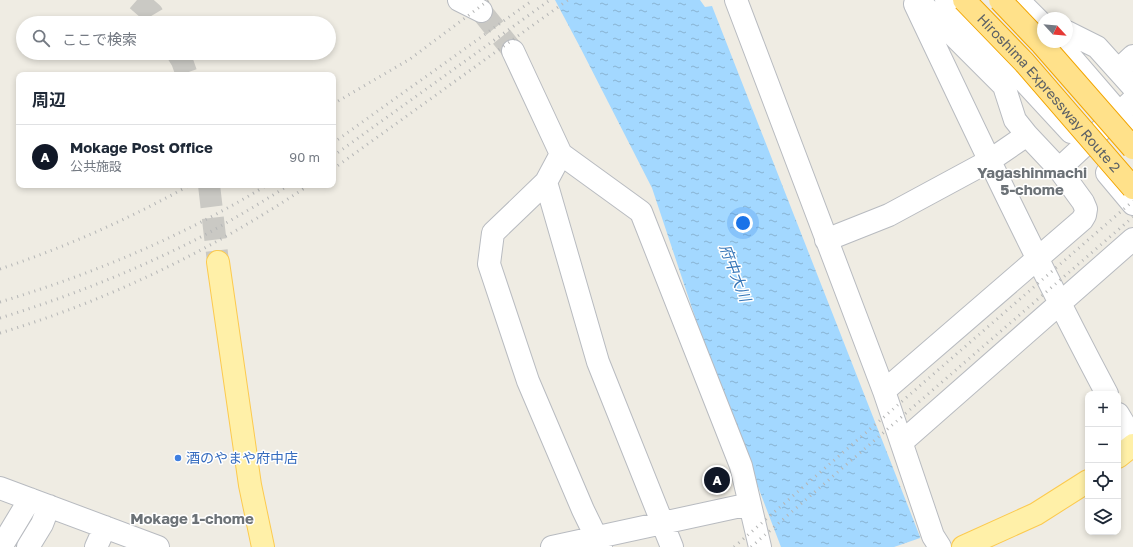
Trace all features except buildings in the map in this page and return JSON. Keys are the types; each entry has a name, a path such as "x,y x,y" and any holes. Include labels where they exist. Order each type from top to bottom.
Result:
{"highway":[{"name":"Hiroshima Expressway Route 2","path":"964,0 1024,62 1133,188"},
{"name":"Hiroshima Expressway Route 2","path":"1000,0 1042,44 1133,148"}],"main road":[{"path":"218,262 250,485 263,547"},
{"path":"1121,455 1133,445"},
{"path":"963,547 1036,514 1085,483"}],"street":[{"path":"459,0 481,11"},
{"path":"736,0 884,391 933,536 940,547"},
{"path":"913,0 1059,304 1105,391"},
{"path":"884,391 1082,220 1086,209 1083,202 1059,169 1015,120 1004,86 918,0"},
{"path":"946,0 1084,146 1133,204"},
{"path":"1018,0 1037,19"},
{"path":"1036,0 1047,12"},
{"path":"1073,35 1097,46 1126,63 1133,87"},
{"path":"1059,169 1084,146 1129,114 1064,48"},
{"path":"513,51 561,154 641,212 741,466 760,547"},
{"path":"826,240 889,215 989,161 1027,135"},
{"path":"561,154 546,182 493,233 489,264 528,381 583,510 599,542"},
{"path":"546,182 598,362 672,547"},
{"path":"902,442 1133,239"},
{"path":"1121,419 1133,439"},
{"path":"0,488 158,547"},
{"path":"5,540 39,502"},
{"path":"28,547 42,524 39,502"},
{"path":"552,547 599,542 662,523 750,504"},
{"path":"96,547 105,527"}],"water":[{"name":"府中大川","path":"555,0 700,0 705,7 712,6 924,547 781,547 708,356 652,188"}],"pier":[{"path":"923,537 926,547 894,547"}],"tunnel":[{"path":"137,0 154,16"},
{"path":"481,11 513,51"},
{"path":"181,60 186,72"},
{"path":"209,188 218,262"}],"railway":[{"path":"336,102 410,59 489,0"},
{"path":"336,141 533,0"},
{"path":"336,154 550,0"},
{"path":"336,167 568,0"},
{"path":"0,269 97,232 184,188"},
{"path":"0,302 69,279 137,252 203,221 236,204 262,188"},
{"path":"0,318 51,301 125,273 209,233 284,188"},
{"path":"0,333 81,305 160,271 236,230 304,188"},
{"path":"734,547 1133,201"},
{"path":"751,547 1133,217"}],"place":[{"name":"酒のやまや府中店","path":"178,458"},
{"name":"Mokage Post Office","path":"717,480"}],"district":[{"name":"Yagashinmachi 5-chome","path":"1032,182"},
{"name":"Mokage 1-chome","path":"192,519"}]}
